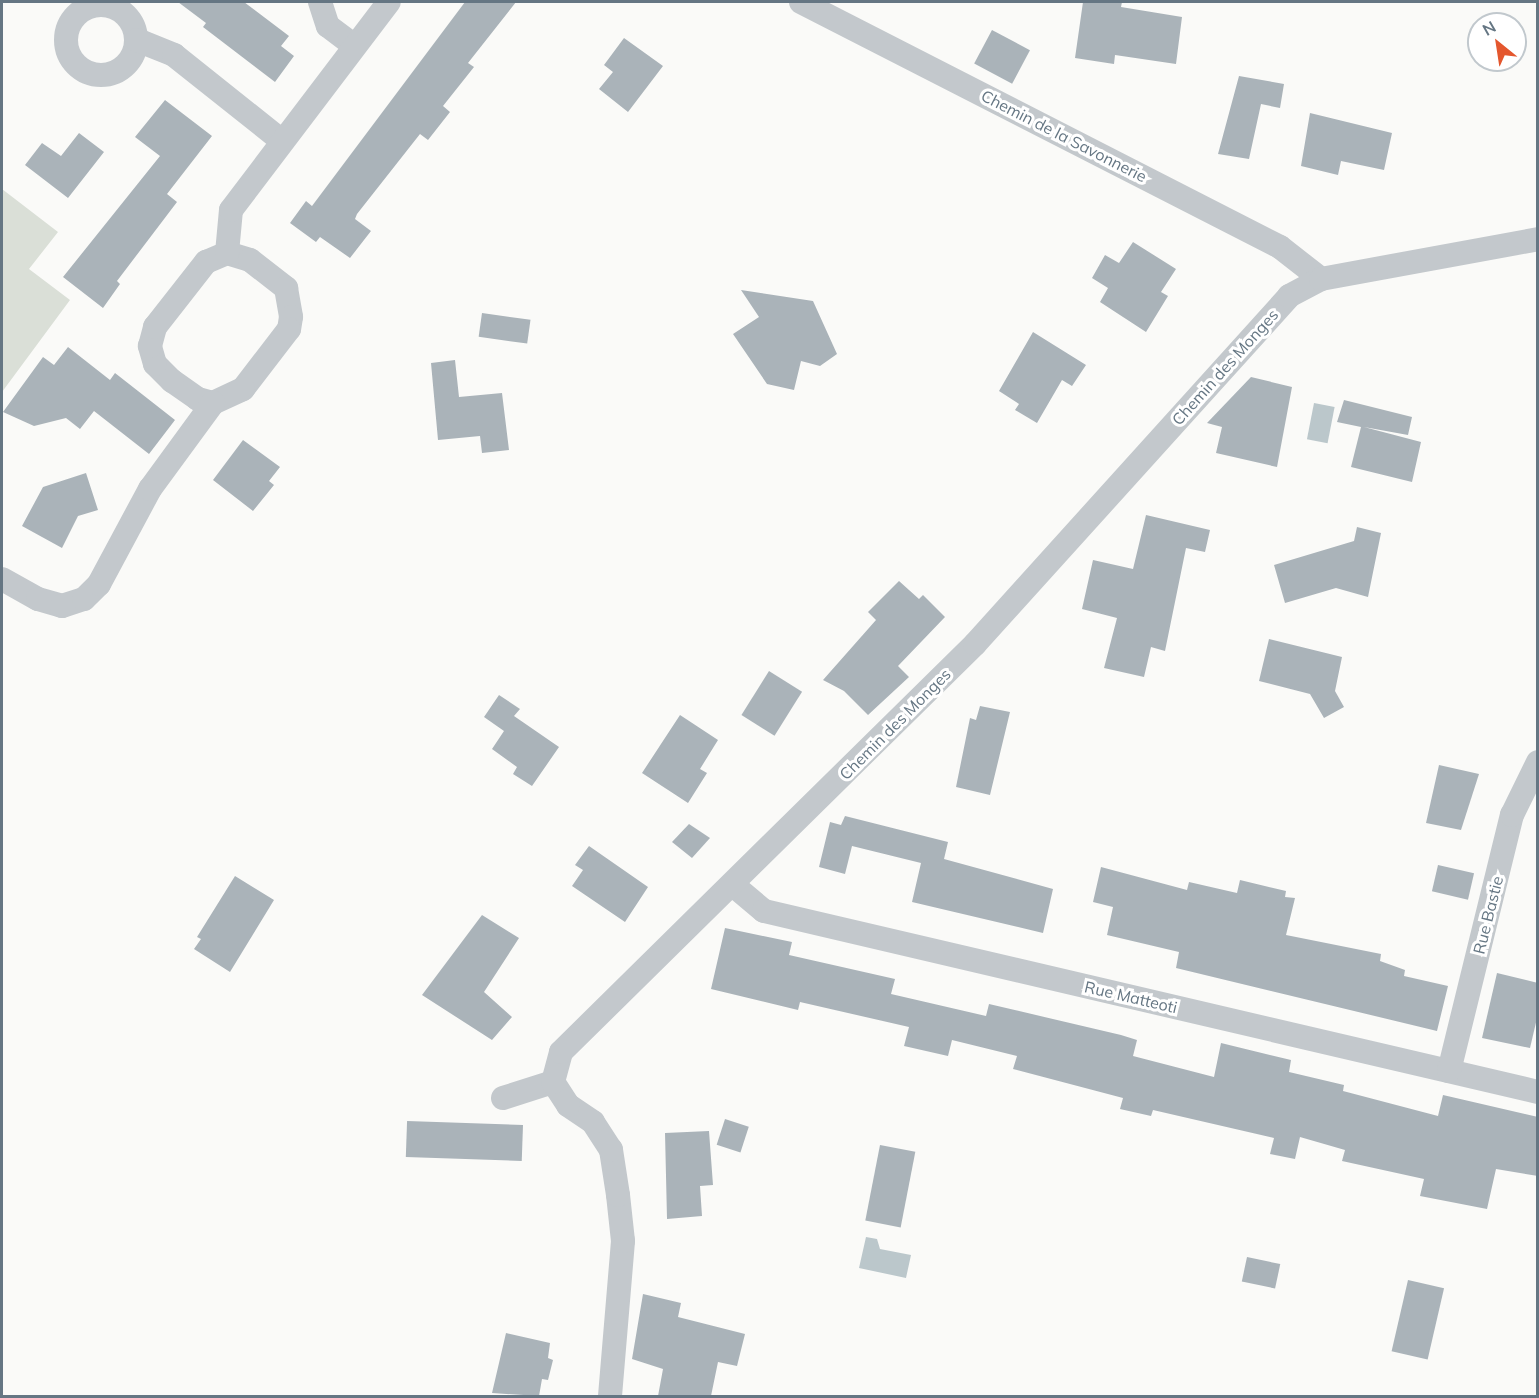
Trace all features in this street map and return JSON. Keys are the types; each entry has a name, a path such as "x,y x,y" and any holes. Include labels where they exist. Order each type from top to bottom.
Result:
{"street":[{"path":"320,2 328,26 353,45"},
{"path":"227,253 231,210 353,45 389,2"},
{"name":"Chemin de la Savonnerie","path":"801,2 1280,247 1321,279"},
{"path":"137,40 174,56 281,140"},
{"name":"Chemin des Monges","path":"554,1082 561,1053 975,644 1289,296 1321,279 1538,239"},
{"path":"2,579 38,599 62,606 84,599 99,584 150,489 213,403 243,389 290,329 291,317 286,288 250,260 227,253 206,262 155,327 150,346 155,364 172,381 198,399 213,403"},
{"name":"Rue Bastie","path":"1449,1071 1512,815 1538,762"},
{"name":"Rue Matteoti","path":"733,885 764,911 1538,1092"},
{"path":"503,1098 554,1082 568,1105 593,1122 611,1150 623,1241 610,1396"}],"shaded area":[{"path":"2,189 58,232 29,269 70,300 2,392"},
{"path":"1314,403 1335,407 1328,443 1307,439"},
{"path":"866,1237 877,1239 880,1249 911,1255 906,1278 859,1268"}],"building":[{"path":"178,2 244,2 289,36 281,46 294,56 275,82 203,27 206,23"},
{"path":"465,2 516,2 468,63 474,67 443,106 450,112 428,140 420,134 357,214 355,219 371,231 350,258 320,237 316,242 290,223 306,201 312,206"},
{"path":"1083,2 1122,2 1121,7 1182,17 1176,64 1115,55 1114,64 1075,58"},
{"path":"992,30 1030,50 1012,84 974,64"},
{"path":"624,38 663,66 628,112 599,89 613,72 604,65"},
{"path":"1239,76 1284,84 1280,108 1261,104 1249,159 1218,154"},
{"path":"165,100 212,136 167,194 177,202 117,281 120,284 103,308 63,277 160,156 135,137"},
{"path":"1310,113 1392,133 1384,170 1341,161 1338,175 1301,166"},
{"path":"79,133 104,152 68,198 25,165 42,143 61,156"},
{"path":"1133,242 1176,269 1161,292 1168,296 1146,332 1100,302 1108,288 1092,278 1105,255 1119,263"},
{"path":"741,290 813,301 837,354 820,366 801,361 794,390 767,384 733,334 759,317"},
{"path":"482,313 531,320 527,344 479,337"},
{"path":"1033,332 1086,365 1072,386 1062,380 1037,423 1015,410 1019,404 999,391"},
{"path":"68,347 110,380 115,373 175,420 149,454 94,411 80,429 66,418 34,426 3,412 43,357 54,365"},
{"path":"455,360 459,397 502,393 509,450 482,453 480,436 438,440 431,363"},
{"path":"1251,377 1292,387 1277,467 1216,453 1222,427 1207,423"},
{"path":"1344,400 1412,417 1408,435 1364,427 1421,442 1412,482 1351,467 1361,427 1337,422"},
{"path":"243,440 280,467 269,481 274,485 253,511 213,480"},
{"path":"86,473 98,510 78,516 62,548 22,526 43,487"},
{"path":"1146,515 1210,530 1205,552 1186,548 1165,651 1151,647 1144,677 1104,668 1117,618 1082,609 1093,560 1133,569"},
{"path":"1357,527 1381,533 1368,597 1336,588 1285,603 1274,565 1354,541"},
{"path":"899,581 919,599 923,595 945,617 898,666 909,677 868,715 844,691 823,680 876,620 868,612"},
{"path":"1269,639 1342,657 1335,691 1344,707 1324,718 1310,694 1259,681"},
{"path":"769,671 802,692 775,736 741,715"},
{"path":"499,695 520,709 514,716 559,747 532,786 513,774 517,767 492,749 504,731 484,717"},
{"path":"980,706 1010,712 990,795 956,787 970,718 976,720"},
{"path":"680,715 718,740 700,769 707,773 688,803 642,773"},
{"path":"1439,765 1479,774 1461,830 1426,823"},
{"path":"845,816 948,842 944,859 1053,889 1043,933 912,902 921,863 852,846 845,874 819,867 830,822 841,825"},
{"path":"689,824 710,838 692,858 672,842"},
{"path":"589,846 648,887 625,922 572,886 583,870 575,865"},
{"path":"1438,865 1474,873 1468,900 1432,891"},
{"path":"1101,867 1187,890 1189,882 1237,893 1240,880 1286,891 1285,897 1295,898 1286,935 1381,954 1380,961 1405,970 1404,976 1448,986 1437,1031 1176,968 1179,952 1107,935 1113,907 1093,902"},
{"path":"235,876 274,900 230,972 194,949 201,939 197,937"},
{"path":"482,915 519,938 484,992 512,1017 492,1040 422,995"},
{"path":"725,928 792,942 789,955 895,979 891,994 986,1016 989,1004 1121,1035 1137,1040 1133,1056 1214,1077 1221,1043 1291,1060 1289,1072 1344,1085 1343,1091 1438,1116 1443,1095 1538,1117 1538,1176 1496,1169 1487,1209 1420,1196 1424,1179 1342,1161 1345,1150 1300,1137 1295,1159 1270,1154 1274,1138 1153,1110 1151,1116 1120,1109 1123,1098 1013,1069 1017,1056 952,1040 948,1056 904,1046 909,1027 800,1002 798,1010 711,989"},
{"path":"1497,973 1538,983 1538,1014 1530,1048 1482,1038"},
{"path":"725,1119 749,1127 740,1152 717,1145"},
{"path":"407,1121 523,1125 522,1161 406,1157"},
{"path":"709,1131 713,1185 700,1186 702,1216 667,1219 665,1133"},
{"path":"880,1145 915,1152 901,1227 865,1221"},
{"path":"1247,1257 1280,1264 1275,1289 1242,1281"},
{"path":"1408,1280 1444,1288 1428,1359 1392,1351"},
{"path":"643,1294 681,1303 678,1317 745,1334 737,1366 718,1362 711,1396 658,1396 663,1369 632,1359"},
{"path":"506,1333 550,1343 548,1358 553,1360 548,1380 542,1379 539,1396 492,1393"}]}
